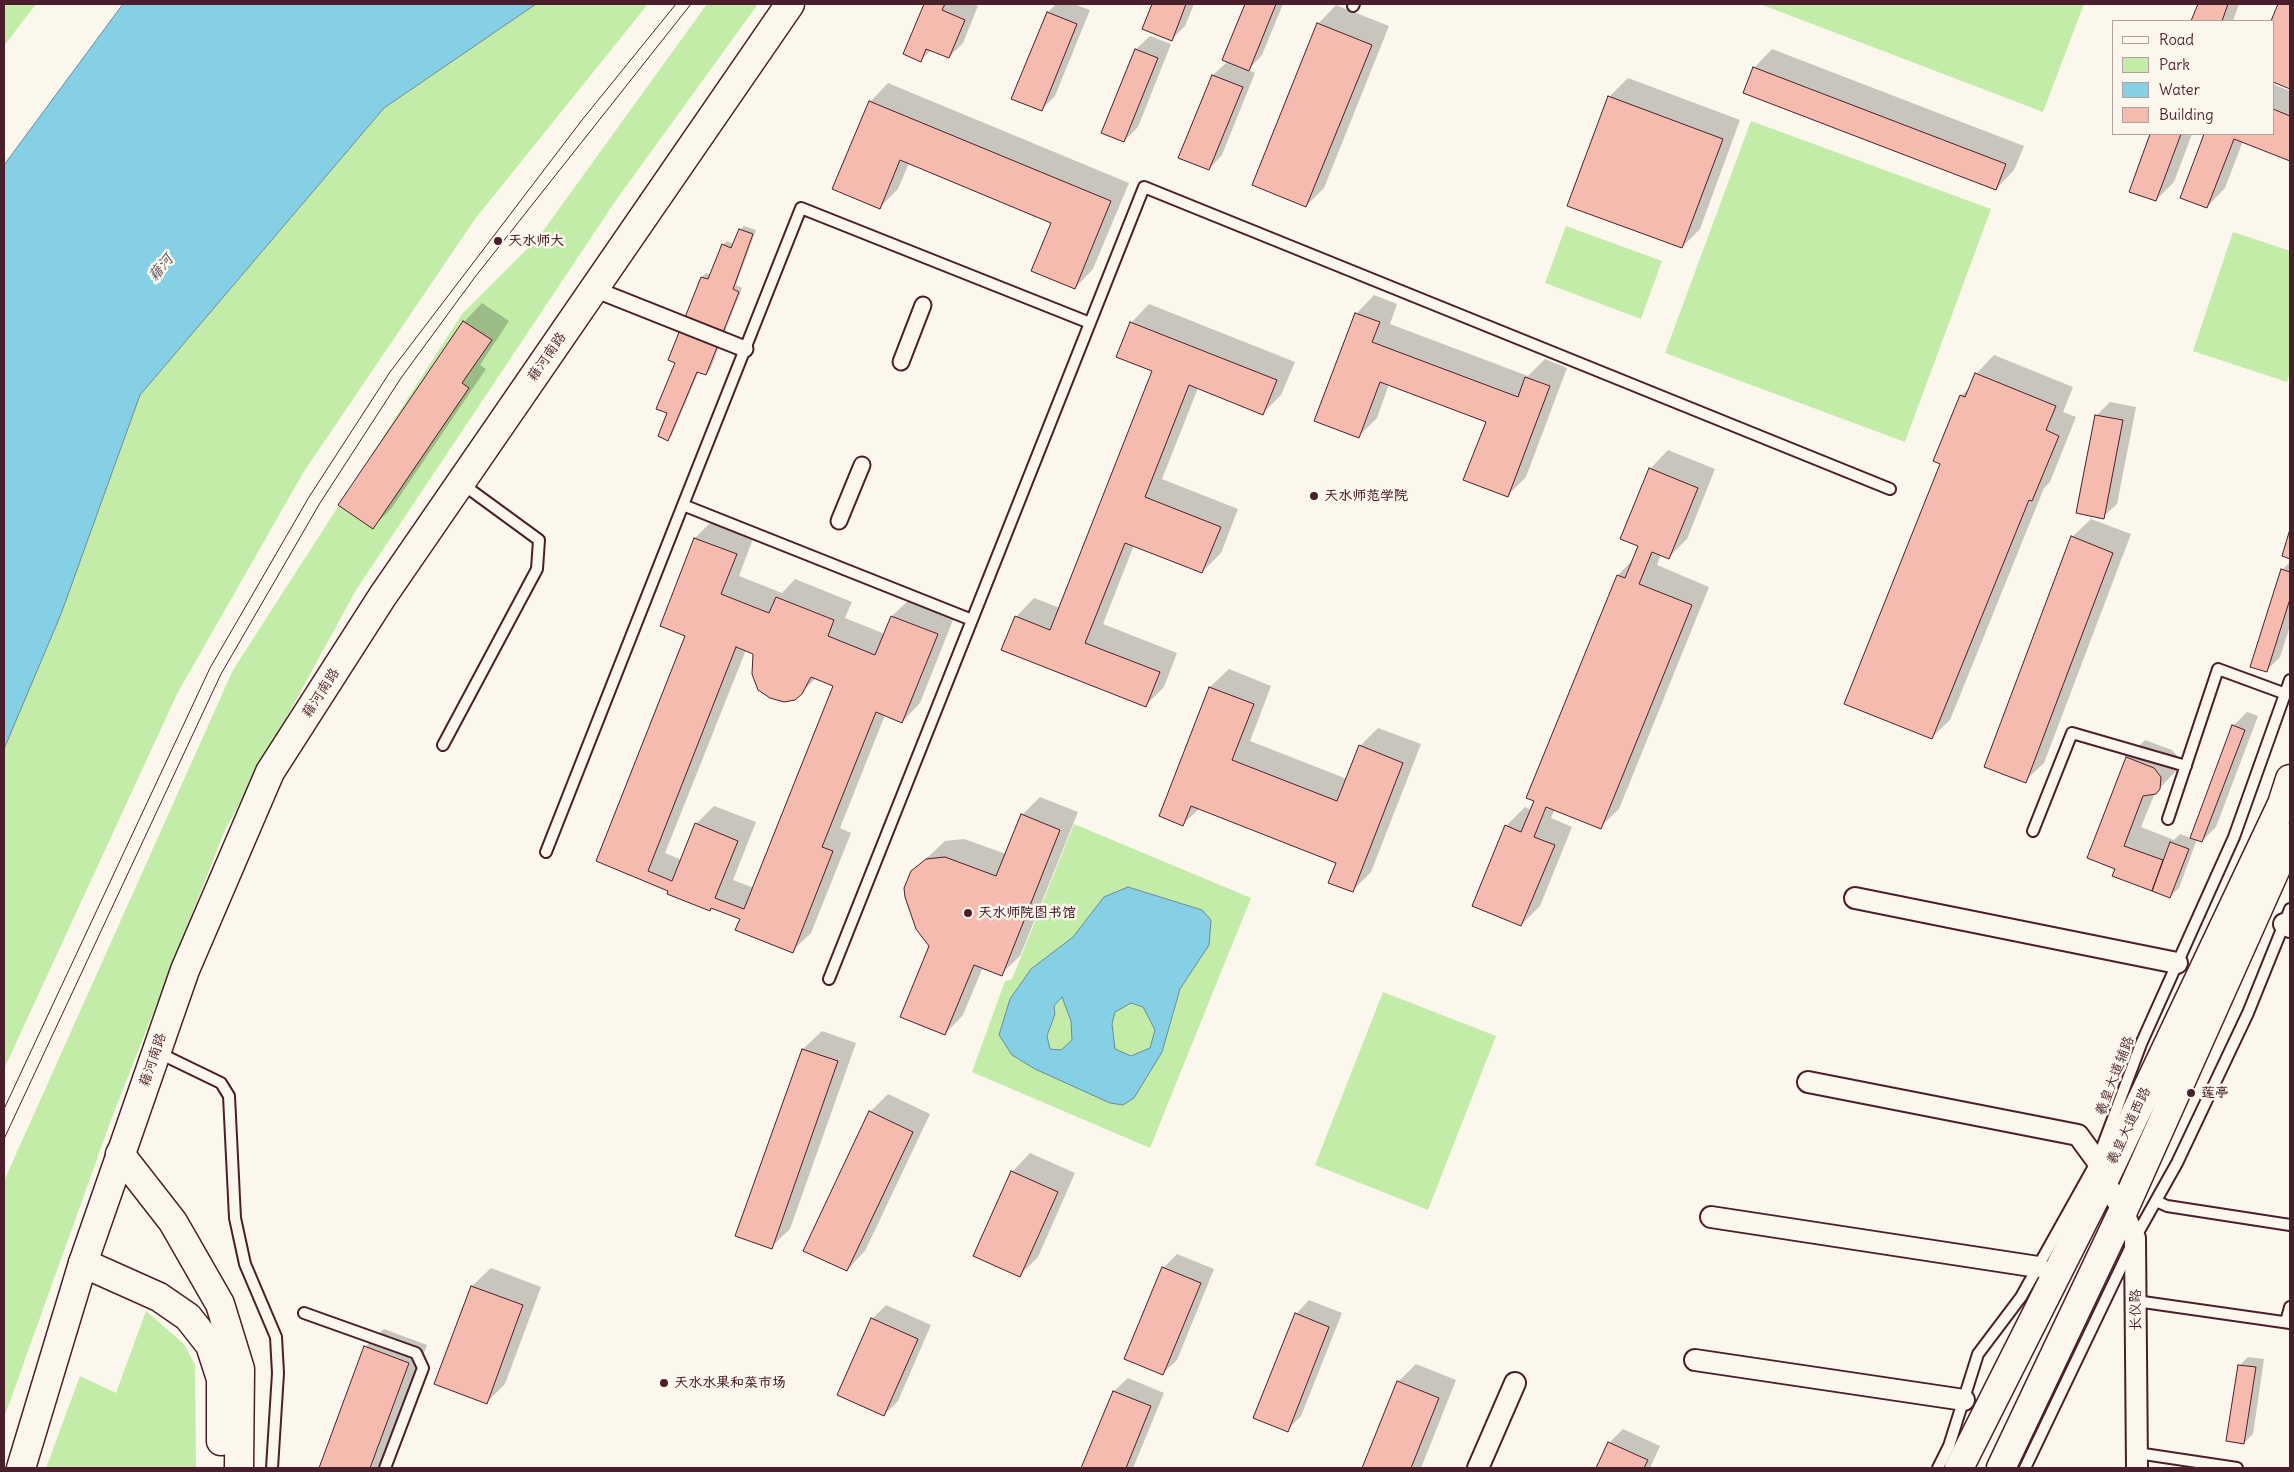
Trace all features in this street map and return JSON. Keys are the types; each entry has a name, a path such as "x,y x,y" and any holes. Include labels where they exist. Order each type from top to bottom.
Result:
{"main road":[{"name":"藉河南路","path":"21,1468 83,1263 185,970 270,772 382,597 790,4"},
{"name":"羲皇大道西路","path":"1959,1468 2100,1171 2282,804 2290,779"},
{"name":"羲皇大道西路","path":"2001,1468 2123,1211 2290,837"},
{"path":"120,1154 173,1222 220,1304 240,1369 239,1468"},
{"path":"83,1263 159,1297 188,1317 210,1345 221,1379 220,1468"}],"street":[{"path":"594,289 745,349"},
{"path":"901,362 923,305"},
{"path":"839,521 862,465"},
{"path":"1855,898 2178,963"},
{"name":"长仪路","path":"1808,1082 2078,1135 2123,1211 2135,1238 2137,1460"},
{"path":"1710,1217 2038,1267"},
{"path":"1696,1360 1964,1400"},
{"path":"1478,1468 1515,1383"}],"lane":[{"path":"829,979 1144,187 1890,489"},
{"path":"546,852 801,208 1090,323"},
{"path":"443,746 537,569 539,540 461,482"},
{"path":"683,505 972,620"},
{"path":"2168,819 2218,669 2286,694"},
{"name":"羲皇大道辅路","path":"1938,1468 1949,1446 1978,1354 2021,1297 2038,1267 2100,1171 2141,1044 2234,838 2290,680"},
{"path":"2033,831 2072,732 2186,766"},
{"path":"2025,1468 2135,1238 2177,1163 2248,1013 2288,920"},
{"path":"156,1052 221,1083 229,1096 235,1218 245,1264 276,1337 278,1373 272,1468"},
{"path":"2156,1201 2167,1206 2290,1225"},
{"path":"2136,1301 2288,1323 2290,1307"},
{"path":"304,1313 416,1353 423,1368 385,1468"},
{"path":"2137,1460 2237,1468"}],"green space":[{"path":"4,4 36,4 4,46"},
{"path":"536,4 648,4 475,219 303,473 177,694 4,1069 4,749 61,614 140,395 384,108"},
{"path":"707,4 758,4 614,203 356,590 225,830 111,1120 4,1418 4,1181 233,670 462,314 538,238"},
{"path":"1760,4 2084,4 2043,112"},
{"path":"1751,121 1991,209 1905,442 1665,353"},
{"path":"1566,226 1662,261 1641,319 1545,283"},
{"path":"2233,232 2290,251 2290,373 2287,382 2193,351"},
{"path":"1074,824 1251,898 1150,1148 972,1072 1005,981 1012,979"},
{"path":"1383,992 1496,1036 1428,1210 1315,1165"},
{"path":"146,1311 184,1344 195,1365 196,1468 46,1468 80,1376 116,1393"}],"water":[{"name":"藉河","path":"123,4 536,4 384,108 140,395 61,614 4,749 4,165"},
{"path":"1128,887 1202,910 1211,920 1209,945 1180,989 1162,1052 1134,1098 1123,1105 1110,1103 1035,1069 1012,1055 999,1035 1010,999 1031,969 1073,937 1104,897","holes":["1062,997 1071,1021 1072,1040 1061,1050 1050,1049 1047,1036 1055,1014 1054,1006","1131,1003 1143,1007 1155,1030 1150,1048 1131,1056 1115,1049 1112,1024 1115,1012"]}],"building":[{"path":"924,4 945,4 942,10 965,20 949,58 926,49 921,62 903,54"},
{"path":"1152,4 1186,4 1172,41 1142,29"},
{"path":"1245,4 1276,4 1249,71 1222,60"},
{"path":"2198,4 2228,4 2222,20 2191,20"},
{"path":"2278,4 2290,4 2290,89 2274,82 2274,20 2271,20"},
{"path":"1047,12 1077,24 1042,111 1011,99"},
{"path":"1317,23 1372,45 1306,207 1252,185"},
{"path":"1135,49 1158,58 1124,142 1101,133"},
{"path":"1753,67 2006,164 1996,190 1743,93"},
{"path":"1212,75 1243,87 1209,170 1178,158"},
{"path":"1608,96 1723,139 1682,248 1567,206"},
{"path":"869,101 1111,201 1075,289 1031,271 1051,223 900,160 880,209 832,189"},
{"path":"2274,109 2290,116 2290,161 2234,139 2207,208 2180,198 2204,135 2274,135"},
{"path":"2150,135 2181,135 2156,201 2129,192"},
{"path":"739,229 753,234 733,289 739,292 706,375 697,372 668,441 658,436 667,413 656,409 675,363 668,360 701,277 708,279 722,244 731,248"},
{"path":"1355,313 1380,322 1372,342 1518,397 1525,377 1550,386 1508,497 1463,480 1486,422 1380,382 1359,438 1314,421"},
{"path":"463,321 492,340 462,383 469,388 373,529 338,505"},
{"path":"1130,322 1277,380 1263,415 1189,385 1145,497 1221,527 1202,573 1125,543 1085,643 1160,672 1146,707 1001,650 1015,616 1050,630 1152,371 1116,357"},
{"path":"1975,373 2056,406 2046,430 2059,436 2032,501 2029,500 1932,739 1844,704 1940,464 1933,461 1960,395 1965,397"},
{"path":"2095,415 2123,420 2104,519 2076,513"},
{"path":"1649,468 1698,488 1669,559 1652,552 1639,584 1692,605 1601,829 1546,807 1534,837 1555,845 1521,926 1472,906 1505,825 1521,832 1534,801 1526,798 1617,575 1625,578 1638,546 1620,539"},
{"path":"2290,529 2290,559 2282,556"},
{"path":"2071,536 2113,553 2026,783 1984,767"},
{"path":"694,538 737,554 721,594 769,613 776,597 834,620 828,636 875,655 891,616 938,634 902,723 876,712 822,847 833,851 793,953 735,930 740,919 711,908 710,911 667,894 668,891 596,861 685,636 660,626","holes":["736,647 753,654 752,674 758,690 770,698 784,702 795,700 802,694 811,677 833,686 744,909 715,898 738,841 695,823 672,881 648,871"]},
{"path":"2281,569 2290,572 2290,599 2267,672 2250,667"},
{"path":"1209,687 1254,704 1232,760 1337,801 1359,745 1403,763 1353,892 1328,883 1336,863 1191,806 1183,826 1159,816"},
{"path":"2232,725 2245,730 2202,842 2190,838"},
{"path":"2126,757 2154,768 2161,777 2160,789 2156,794 2143,796 2124,846 2163,860 2152,891 2112,876 2115,869 2087,858"},
{"name":"天水师院图书馆","path":"1021,814 1060,830 1002,976 974,965 945,1035 900,1017 929,946 916,929 905,897 904,888 911,871 926,859 945,857 996,876"},
{"path":"2170,842 2189,849 2170,898 2152,891"},
{"path":"802,1049 838,1061 772,1249 735,1236"},
{"path":"869,1111 913,1132 847,1271 803,1251"},
{"path":"1011,1171 1058,1192 1020,1277 973,1256"},
{"path":"1162,1267 1201,1283 1163,1375 1124,1359"},
{"path":"471,1286 523,1305 487,1404 434,1384"},
{"path":"1295,1313 1329,1327 1288,1432 1253,1418"},
{"path":"871,1318 918,1339 884,1416 837,1395"},
{"path":"364,1346 409,1363 370,1468 319,1468"},
{"path":"2238,1365 2256,1367 2244,1444 2226,1441"},
{"path":"1397,1381 1439,1398 1411,1468 1362,1468"},
{"path":"1113,1391 1151,1406 1126,1468 1081,1468"},
{"path":"1608,1442 1648,1460 1644,1468 1596,1468"}],"tram line":[{"path":"4,1109 210,668 309,497 390,372 582,120 676,4"},
{"path":"4,1139 221,674 320,503 401,378 475,277 691,4"}],"place":[{"name":"天水师大","path":"498,241"},
{"name":"天水师范学院","path":"1314,496"},
{"name":"天水师院图书馆","path":"968,913"},
{"name":"莲亭","path":"2191,1093"},
{"name":"天水水果和菜市场","path":"664,1383"}]}
